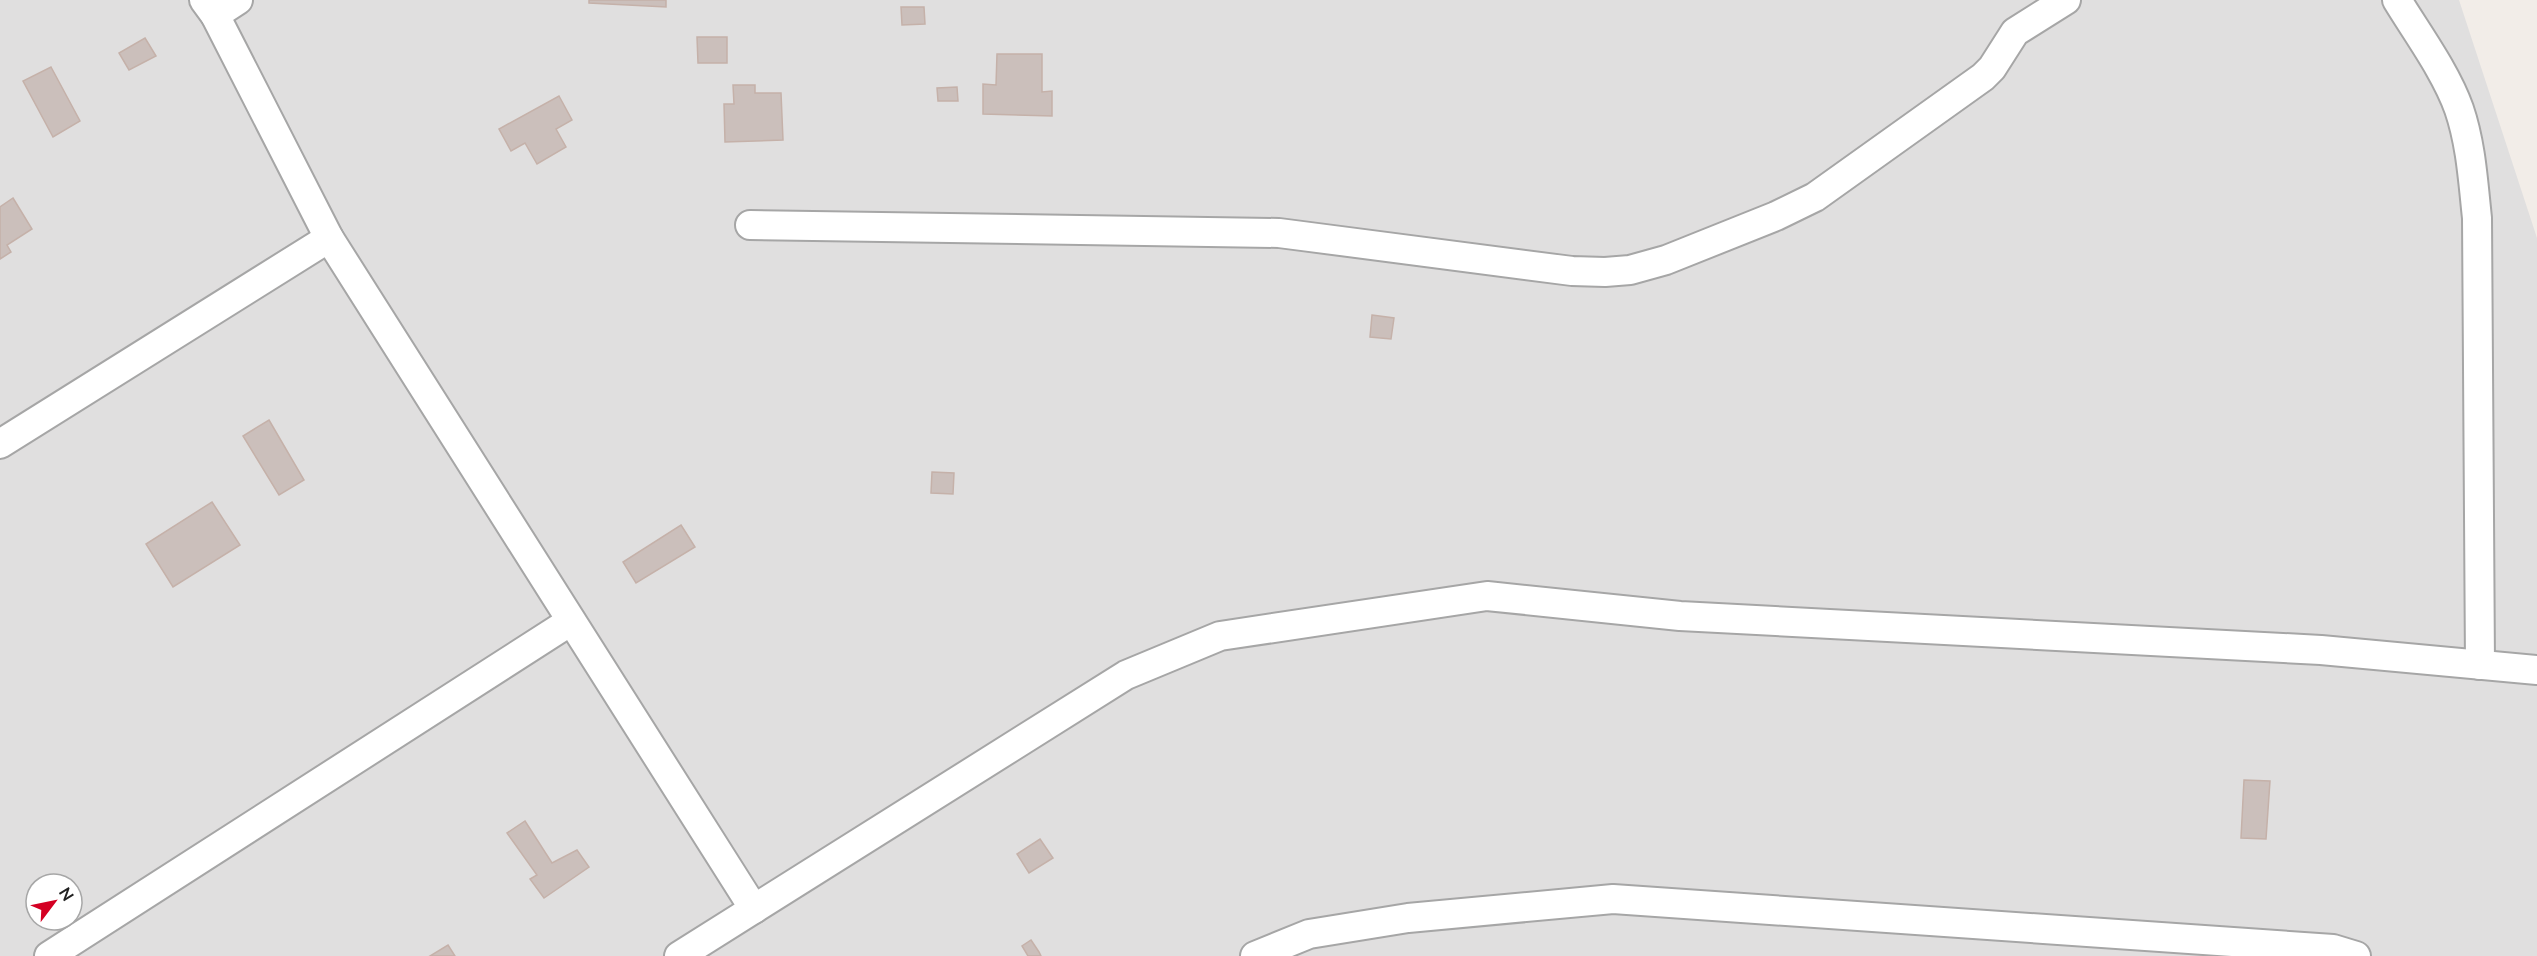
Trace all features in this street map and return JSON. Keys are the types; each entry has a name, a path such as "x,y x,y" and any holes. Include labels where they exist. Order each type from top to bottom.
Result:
{"street":[{"path":"238,0 210,8 329,238 754,909"},
{"path":"750,225 1279,233 1572,271 1630,270 1666,260 1776,216 1815,197 1983,76 1992,68 2015,32 2066,0"},
{"path":"2397,0 2459,107 2471,155 2476,218 2480,665"},
{"path":"0,444 329,238"},
{"path":"679,956 1126,675 1220,636 1487,596 1680,616 2310,649 2537,670"},
{"path":"49,956 571,621"},
{"path":"1255,956 1309,934 1408,918 1613,899 2333,950 2356,956"}],"shaded area":[{"path":"0,0 2459,0 2537,238 2537,956 0,956"}],"building":[{"path":"589,0 666,0 666,7 589,3"},
{"path":"901,7 924,7 925,24 902,25"},
{"path":"697,37 727,37 727,63 698,63"},
{"path":"145,38 156,56 129,70 119,53"},
{"path":"997,54 1042,54 1042,92 1052,91 1052,116 983,114 983,84 996,85"},
{"path":"51,67 80,121 53,137 23,81"},
{"path":"733,85 755,85 755,93 781,93 783,140 725,142 724,104 734,104"},
{"path":"957,87 958,101 938,101 937,88"},
{"path":"559,96 572,120 556,129 566,147 537,164 525,143 511,151 499,129"},
{"path":"13,198 32,229 7,245 11,252 0,259 0,207"},
{"path":"1372,315 1394,318 1391,339 1370,337"},
{"path":"269,420 304,480 279,495 243,436"},
{"path":"932,472 954,473 953,494 931,493"},
{"path":"212,502 240,545 173,587 146,544"},
{"path":"681,525 695,547 636,583 623,562"},
{"path":"2244,780 2270,781 2266,839 2241,838"},
{"path":"525,821 552,863 577,850 589,867 544,898 530,879 537,875 507,833"},
{"path":"1040,839 1053,858 1029,873 1017,854"},
{"path":"1031,940 1041,956 1028,956 1022,946"},
{"path":"448,945 455,956 430,956"}]}
